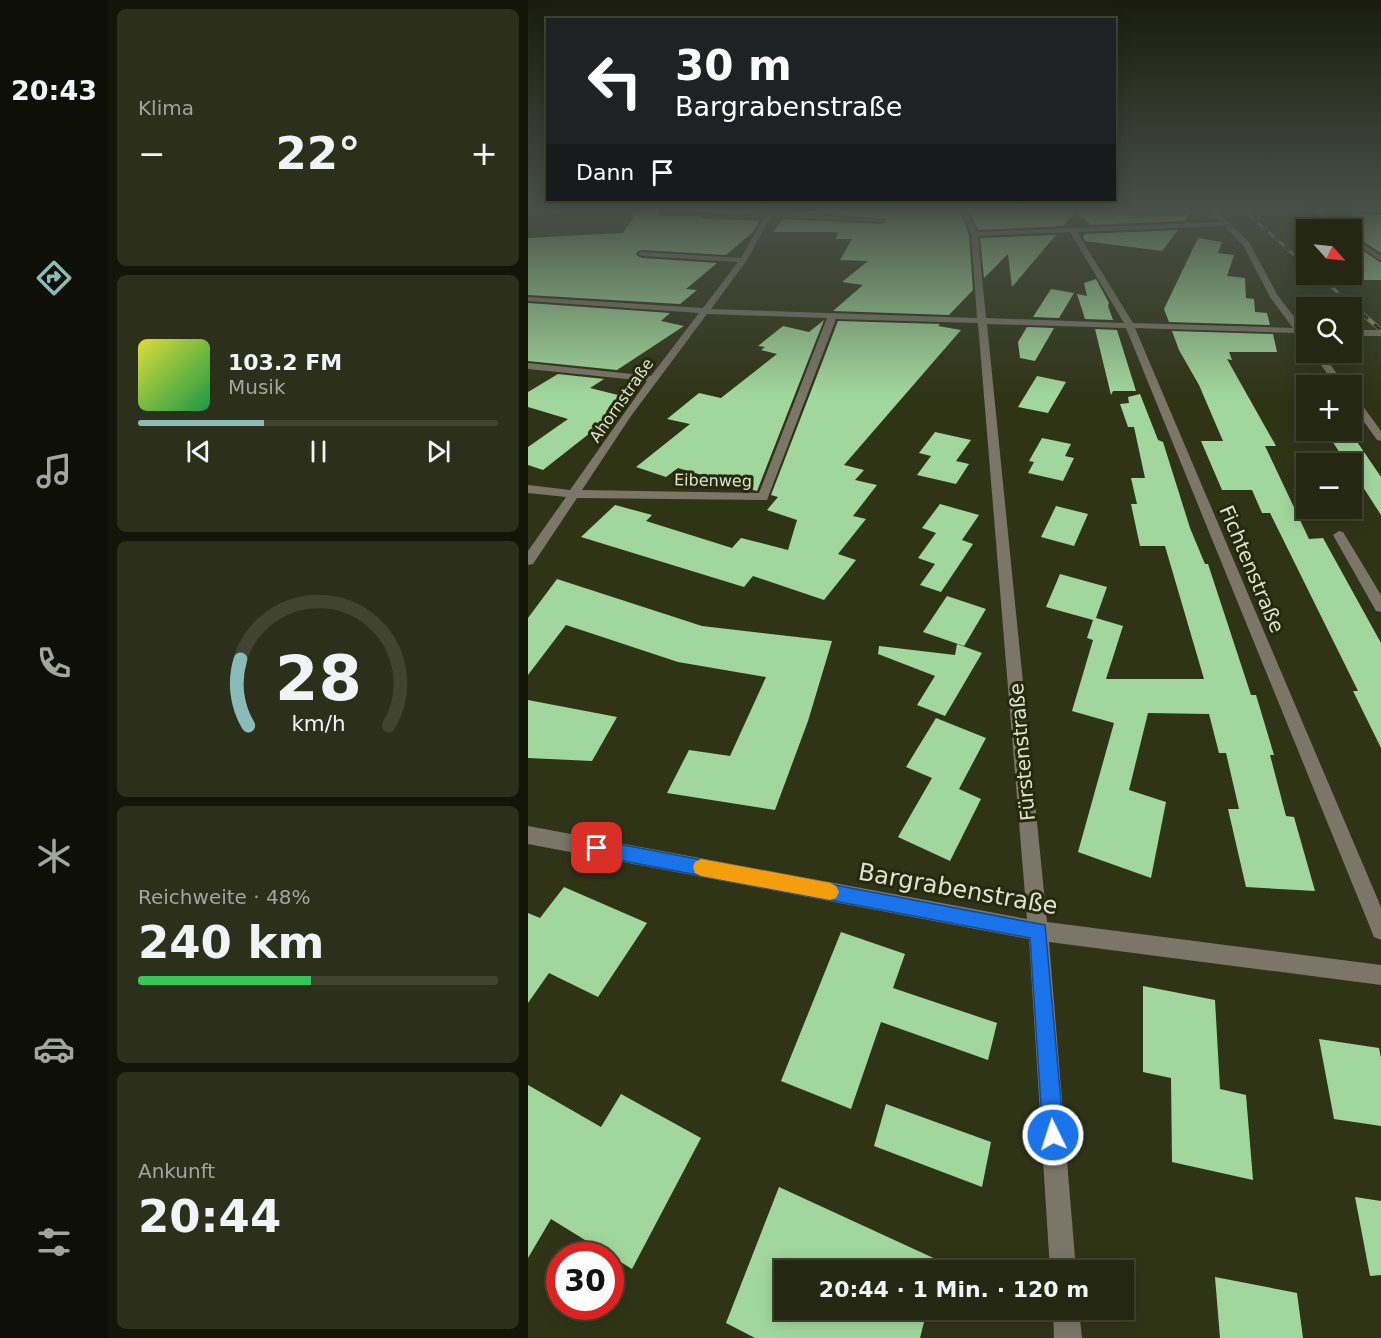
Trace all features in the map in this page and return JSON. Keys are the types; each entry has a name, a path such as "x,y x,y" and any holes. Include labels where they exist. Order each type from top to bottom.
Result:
{"street":[{"name":"Ahornstraße","path":"528,561 653,378 734,271"},
{"name":"Fürstenstraße","path":"977,271 1038,931 1062,1260"},
{"name":"Fichtenstraße","path":"1097,271 1129,324 1381,930"},
{"path":"1260,271 1274,297 1296,322"},
{"path":"528,300 704,311 1296,331"},
{"name":"Eibenweg","path":"575,494 763,497 833,315"},
{"path":"1362,333 1381,333"},
{"path":"528,366 653,378"},
{"path":"1362,412 1381,438"},
{"path":"528,489 575,494"},
{"path":"1339,535 1381,607"},
{"name":"Bargrabenstraße","path":"528,835 1038,931 1381,975"},
{"path":"1067,1320 1068,1338"}],"building":[{"path":"528,271 707,271 686,289 697,290 680,304 528,295"},
{"path":"855,271 972,271 973,290 949,315 833,311 863,285 842,282"},
{"path":"983,271 991,271 984,278"},
{"path":"1010,271 1025,271 1012,287"},
{"path":"1182,271 1229,271 1227,276 1245,278 1246,298 1254,299 1255,312 1267,313 1270,325 1169,322 1164,309"},
{"path":"1362,271 1381,271 1381,280 1362,280"},
{"path":"1096,279 1109,303 1113,320 1085,319 1077,294 1087,296 1084,283"},
{"path":"1051,289 1074,293 1059,318 1033,317"},
{"path":"528,303 670,313 661,321 684,326 617,370 528,361"},
{"path":"824,320 757,491 678,468 666,477 636,467 690,424 667,419 699,393 721,398 777,354 761,350 765,347 758,346 783,326 809,332"},
{"path":"838,321 940,324 938,326 961,330 844,465 864,470 855,480 877,485 853,516 866,519 838,554 856,560 824,600 753,576 744,587 581,537 615,505 652,515 646,521 732,548 741,538 788,550 797,520 767,510 778,497 771,495"},
{"path":"1027,327 1054,328 1035,361 1020,358 1018,342"},
{"path":"1095,329 1117,330 1136,391 1113,391 1111,395"},
{"path":"1172,331 1273,334 1277,352 1229,352 1232,360 1227,359 1276,446 1265,446 1296,512 1296,519 1300,519 1309,539 1323,538 1381,643 1381,748 1353,691 1358,691 1270,513 1262,513 1252,490 1222,490 1201,441 1223,441 1199,385 1179,350"},
{"path":"558,374 604,379 590,388 626,397 609,409 618,411 543,470 528,465 528,447 568,419 528,407 528,392"},
{"path":"1037,376 1066,382 1048,413 1018,407"},
{"path":"1140,394 1158,440 1163,442 1190,528 1205,564 1208,564 1251,695 1256,695 1274,755 1270,755 1286,816 1294,817 1315,891 1246,887 1228,809 1239,809 1226,753 1219,753 1209,714 1148,713 1129,790 1166,802 1151,878 1078,852 1114,723 1072,711 1093,640 1087,638 1093,620 1046,607 1060,574 1107,587 1096,618 1123,626 1106,679 1204,679 1165,546 1140,546 1131,504 1137,504 1131,478 1145,478 1134,427 1128,427 1120,404 1129,403 1128,397"},
{"path":"935,432 971,440 956,461 969,464 956,484 917,475 931,456 919,453"},
{"path":"1042,438 1071,444 1065,456 1074,458 1063,481 1028,473 1034,462 1029,461"},
{"path":"1332,441 1356,441 1381,477 1381,515 1362,486 1362,453 1340,453"},
{"path":"940,504 979,515 962,540 973,544 941,592 920,585 935,564 918,558 936,533 922,528"},
{"path":"1056,506 1088,514 1074,546 1041,537"},
{"path":"557,579 702,626 832,641 808,721 775,810 667,793 689,750 730,756 766,677 678,662 566,625 528,675 528,618"},
{"path":"947,596 986,609 964,646 923,632"},
{"path":"957,644 982,653 945,716 917,705 935,676 878,654 879,646 955,655"},
{"path":"528,700 617,717 592,761 528,758"},
{"path":"936,718 986,738 959,789 981,799 950,861 898,837 932,778 906,767"},
{"path":"564,887 647,923 598,997 549,973 528,1003 528,913 540,918"},
{"path":"841,932 905,954 893,988 997,1023 988,1060 881,1022 851,1109 781,1081"},
{"path":"1143,986 1215,1000 1220,1089 1246,1095 1253,1180 1172,1162 1171,1078 1143,1072"},
{"path":"1319,1039 1379,1048 1381,1126 1334,1119"},
{"path":"528,1085 601,1127 621,1094 701,1138 632,1269 624,1264 624,1242 588,1242 551,1219 528,1258"},
{"path":"886,1104 991,1142 982,1187 874,1146"},
{"path":"779,1187 938,1260 774,1260 774,1320 924,1320 920,1338 755,1338 726,1323"},
{"path":"1355,1197 1381,1201 1381,1275 1370,1276"},
{"path":"1215,1277 1297,1293 1303,1338 1220,1338"}],"railway":[{"path":"1329,285 1343,297"},
{"path":"1362,313 1381,330"}],"slow traffic":[{"path":"701,867 830,892"}],"route":[{"path":"597,848 1038,931 1053,1135"}]}
